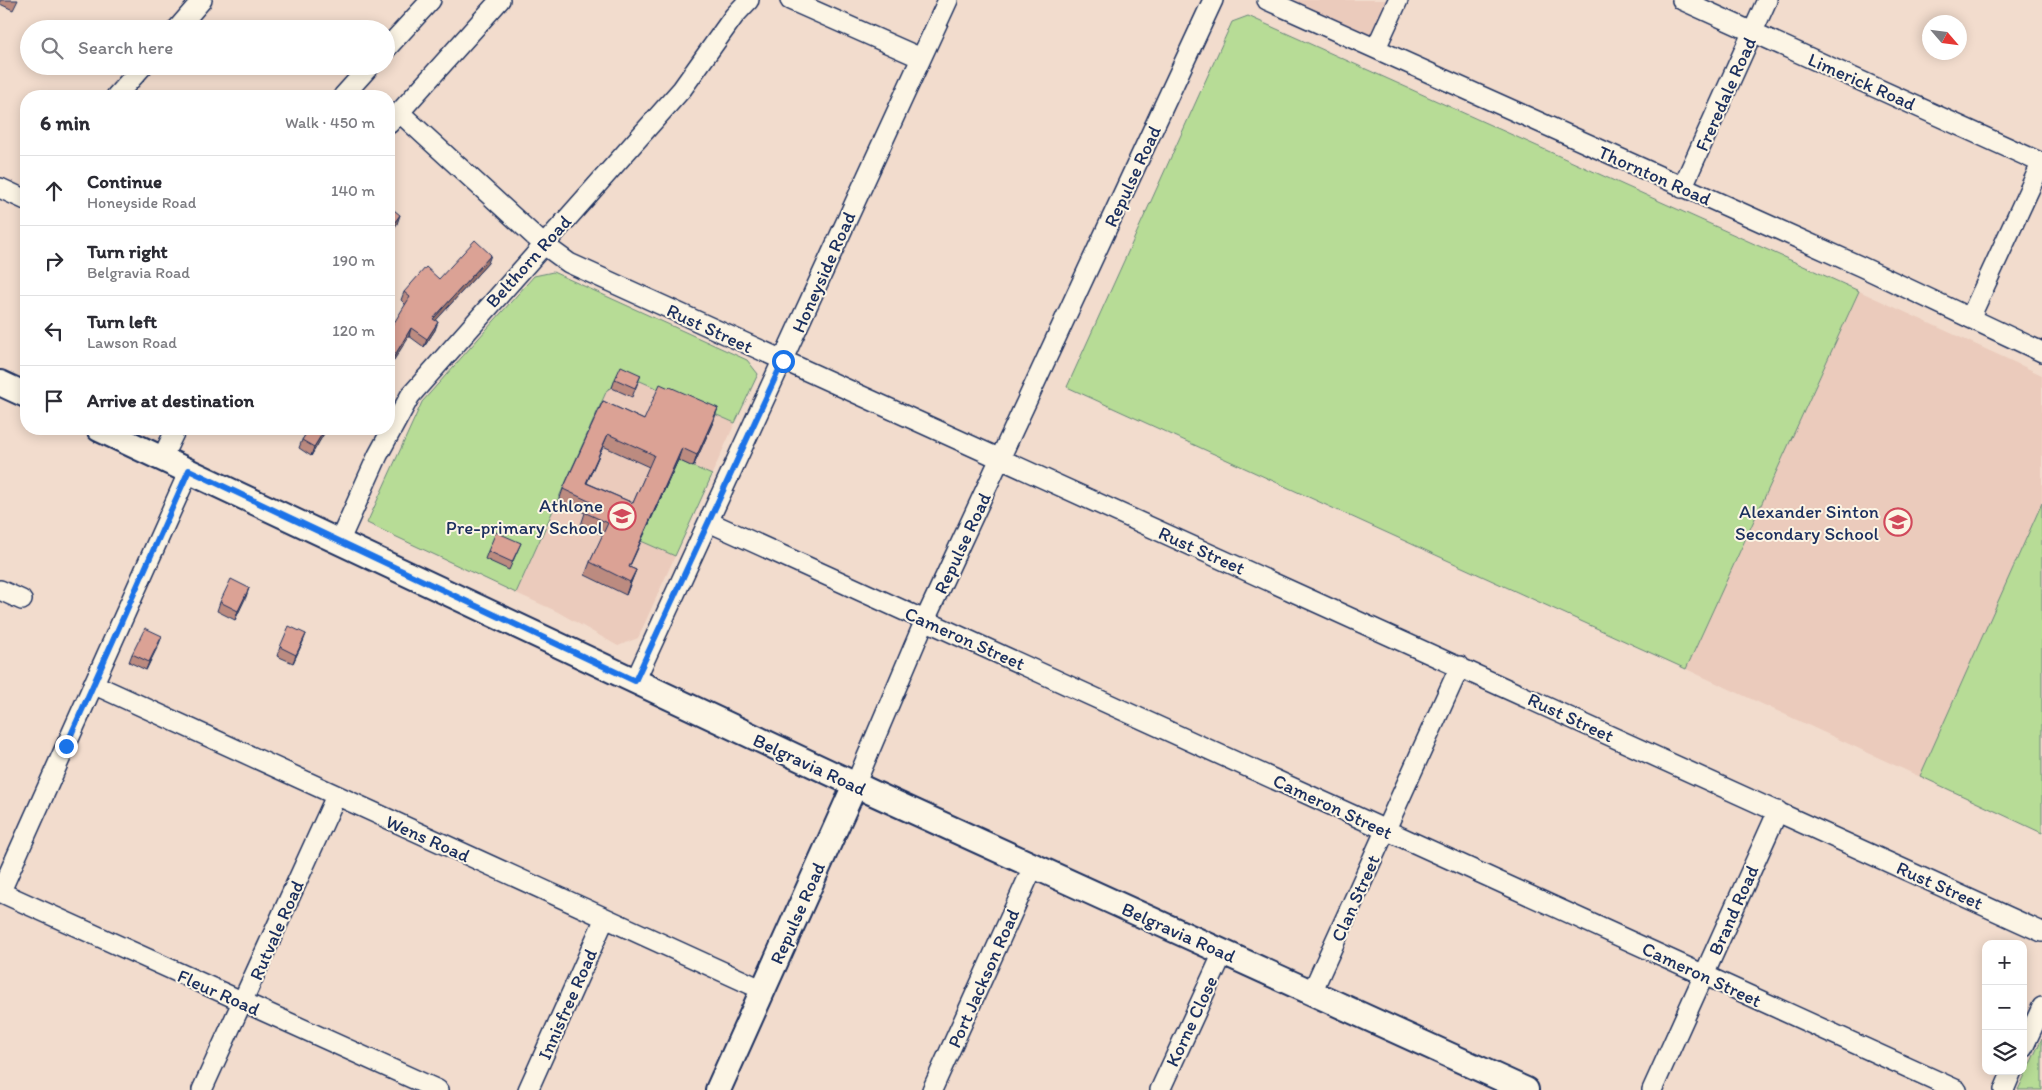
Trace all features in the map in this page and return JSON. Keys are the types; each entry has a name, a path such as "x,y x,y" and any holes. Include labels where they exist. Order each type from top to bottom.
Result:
{"street":[{"path":"185,20 202,0"},
{"path":"395,39 430,0"},
{"path":"395,117 500,0"},
{"name":"Belthorn Road","path":"395,424 410,396 682,89 734,16 749,0"},
{"path":"790,0 920,58"},
{"name":"Honeyside Road","path":"635,681 948,0"},
{"name":"Repulse Road","path":"718,1090 855,785 925,620 1213,0"},
{"name":"Thornton Road","path":"1267,0 2042,352"},
{"path":"1376,48 1398,0"},
{"name":"Limerick Road","path":"1682,0 2042,162"},
{"name":"Freredale Road","path":"1682,188 1767,0"},
{"path":"121,90 135,75"},
{"path":"348,90 362,75"},
{"name":"Rust Street","path":"395,119 543,244 569,263 589,273 1460,666 2042,932"},
{"path":"1970,318 2042,162"},
{"path":"0,188 20,196"},
{"path":"0,383 20,392"},
{"name":"Belgravia Road","path":"112,435 855,785 1526,1090"},
{"path":"162,458 173,435"},
{"name":"Belthorn Road","path":"339,542 389,435"},
{"path":"0,892 189,470"},
{"name":"Cameron Street","path":"709,522 1957,1090"},
{"path":"0,590 22,600"},
{"name":"Clan Street","path":"1312,992 1460,666"},
{"name":"Wens Road","path":"93,684 763,990"},
{"name":"Rutvale Road","path":"202,1090 336,796"},
{"name":"Brand Road","path":"1652,1090 1778,811"},
{"name":"Port Jackson Road","path":"932,1090 1033,867"},
{"name":"Fleur Road","path":"0,892 438,1090"},
{"name":"Innisfree Road","path":"528,1090 605,918"},
{"name":"Korne Close","path":"1160,1090 1223,953"},
{"path":"2027,1039 2042,1006"},
{"path":"2004,1090 2010,1075"}],"shaded area":[{"path":"1294,0 1387,0 1371,36"},
{"name":"Alexander Sinton Secondary School","path":"1859,291 2042,375 2042,833 1686,669"},
{"name":"Athlone Pre-primary School","path":"618,374 639,383 640,381 735,423 638,638 618,646 556,611 516,593 607,390"}],"green space":[{"path":"1248,16 1859,291 1686,669 1067,387 1232,22"},
{"path":"553,272 747,360 758,374 735,423 640,381 638,383 618,374 612,387 607,390 516,593 367,523 422,402 534,276"},
{"path":"678,460 712,475 675,556 641,541"},
{"path":"2042,503 2042,833 1920,776"},
{"path":"2042,1038 2042,1090 2018,1090 2025,1075 2027,1075 2027,1070"}],"building":[{"path":"395,211 400,215 395,222"},
{"path":"475,240 491,255 433,319 438,322 427,339 411,328 395,355 395,321 410,297 404,292 426,267 439,279"},
{"path":"621,366 641,375 635,388 615,379"},
{"path":"660,384 718,408 697,455 682,448 629,567 636,570 630,582 590,562 608,523 586,513 591,502 563,489 603,401 644,420","holes":["608,434 654,455 633,503 586,483"]},
{"path":"305,435 321,435 314,447 302,440"},
{"path":"496,532 521,543 512,562 488,551"},
{"path":"231,579 249,588 238,611 220,602"},
{"path":"289,626 306,634 296,655 280,647"},
{"path":"145,628 162,636 149,662 132,654"}],"place":[{"name":"Athlone Pre-primary School","path":"622,516"},
{"name":"Alexander Sinton Secondary School","path":"1898,522"}],"route":[{"path":"66,746 189,470 635,681 683,581 783,361"}]}
